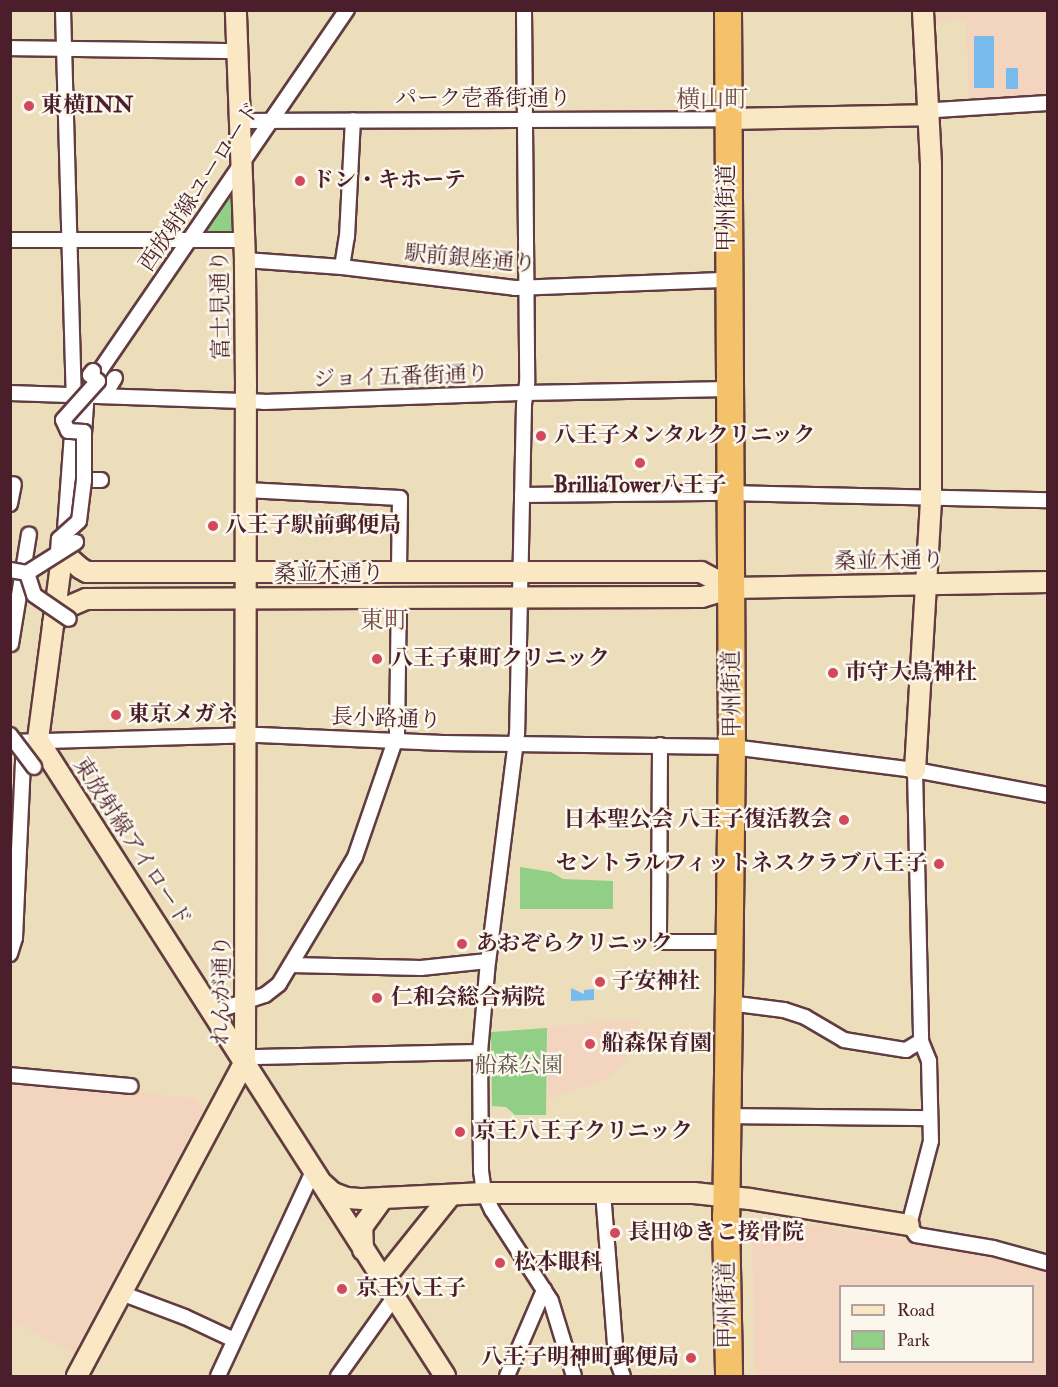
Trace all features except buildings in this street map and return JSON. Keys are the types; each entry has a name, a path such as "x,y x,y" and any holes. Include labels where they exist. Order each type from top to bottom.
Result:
{"highway":[{"name":"甲州街道","path":"728,10 732,747 727,1196 729,1377"}],"street":[{"path":"10,954 15,938 23,759 26,748 38,740 66,545 77,398 69,240 63,10"},
{"name":"富士見通り","path":"236,10 244,250 247,598"},
{"name":"西放射線ユーロード","path":"84,432 68,431 63,420 77,398 100,381 189,240 347,10"},
{"path":"524,10 525,393 519,573 517,744 488,961 480,1052 484,1193 551,1300 574,1377"},
{"path":"923,10 931,164 931,498 915,770 921,1041 929,1061 931,1141 909,1225 915,1235 993,1248 1047,1263"},
{"path":"10,48 237,51"},
{"path":"727,119 927,114 936,110 1047,103"},
{"name":"パーク壱番街通り","path":"239,121 727,119"},
{"path":"342,267 348,237 353,120"},
{"name":"駅前銀座通り","path":"10,240 189,240 342,267 515,288 608,280 728,280"},
{"name":"ジョイ五番街通り","path":"10,393 77,398 246,400 400,399 525,393 729,389"},
{"path":"77,398 86,405 84,480 79,521 59,539 66,545 69,558 87,572"},
{"path":"84,480 101,480"},
{"path":"10,504 14,484"},
{"path":"246,490 400,498 399,573"},
{"path":"522,495 730,493 1047,500"},
{"path":"11,644 29,534"},
{"path":"12,587 18,572 43,562 66,545"},
{"path":"43,562 51,562 57,600"},
{"path":"18,572 39,599 57,600"},
{"path":"57,600 71,576 87,572"},
{"name":"桑並木通り","path":"87,572 701,572 731,588"},
{"name":"桑並木通り","path":"57,600 65,608 86,598 702,597 731,588 1047,582"},
{"name":"れんが通り","path":"78,1376 245,1062 247,735 252,677 247,598"},
{"path":"213,1012 270,993 291,965 356,857 395,741 399,598"},
{"path":"10,735 34,767"},
{"name":"長小路通り","path":"10,742 247,735 395,741 732,747 915,770 1047,795"},
{"name":"東放射線アイロード","path":"38,740 245,1062 393,1299 445,1377"},
{"path":"660,745 659,937 663,942 729,942"},
{"path":"291,965 421,968 488,961"},
{"path":"729,1003 784,1010 805,1017 844,1040 906,1050 921,1041"},
{"path":"245,1062 253,1056 480,1052"},
{"path":"10,1075 131,1086"},
{"path":"728,1116 930,1118"},
{"path":"218,1377 234,1340 317,1177 333,1193 347,1198 603,1192 727,1196 909,1225"},
{"path":"603,1192 616,1358 623,1377"},
{"path":"382,1281 451,1195"},
{"path":"363,1250 362,1227 383,1198"},
{"path":"507,1377 544,1290"},
{"path":"121,1293 185,1317 234,1340"},
{"path":"338,1377 393,1299"}],"shaded area":[{"path":"931,11 1047,11 1047,95 969,98 966,20 931,21"},
{"name":"船森保育園","path":"640,1019 626,1061 604,1080 548,1099 548,1027"},
{"path":"10,1081 196,1098 203,1111 73,1353 11,1320"},
{"path":"764,1218 911,1241 1034,1266 1047,1272 1047,1376 755,1376 752,1226"}],"green space":[{"path":"231,195 233,235 201,236"},
{"path":"520,867 551,872 563,879 613,881 613,909 520,909"},
{"name":"船森公園","path":"547,1028 546,1115 515,1115 506,1107 492,1106 491,1032"}],"water":[{"path":"974,36 994,36 994,88 974,88"},
{"path":"1006,68 1018,68 1018,89 1006,89"},
{"path":"571,988 584,994 584,990 594,989 594,1000 571,1001"}],"place":[{"name":"東横INN","path":"29,106"},
{"name":"ドン・キホーテ","path":"300,181"},
{"name":"八王子メンタルクリニック","path":"541,436"},
{"name":"BrilliaTower八王子","path":"640,463"},
{"name":"八王子駅前郵便局","path":"213,526"},
{"name":"八王子東町クリニック","path":"377,659"},
{"name":"市守大鳥神社","path":"833,673"},
{"name":"東京メガネ","path":"116,715"},
{"name":"日本聖公会 八王子復活教会","path":"844,820"},
{"name":"セントラルフィットネスクラブ八王子","path":"939,864"},
{"name":"あおぞらクリニック","path":"462,944"},
{"name":"子安神社","path":"600,982"},
{"name":"仁和会総合病院","path":"377,998"},
{"name":"船森保育園","path":"590,1044"},
{"name":"京王八王子クリニック","path":"460,1132"},
{"name":"長田ゆきこ接骨院","path":"615,1233"},
{"name":"松本眼科","path":"500,1263"},
{"name":"京王八王子","path":"342,1289"},
{"name":"八王子明神町郵便局","path":"691,1358"}],"district":[{"name":"横山町","path":"712,100"},
{"name":"東町","path":"384,621"}]}
